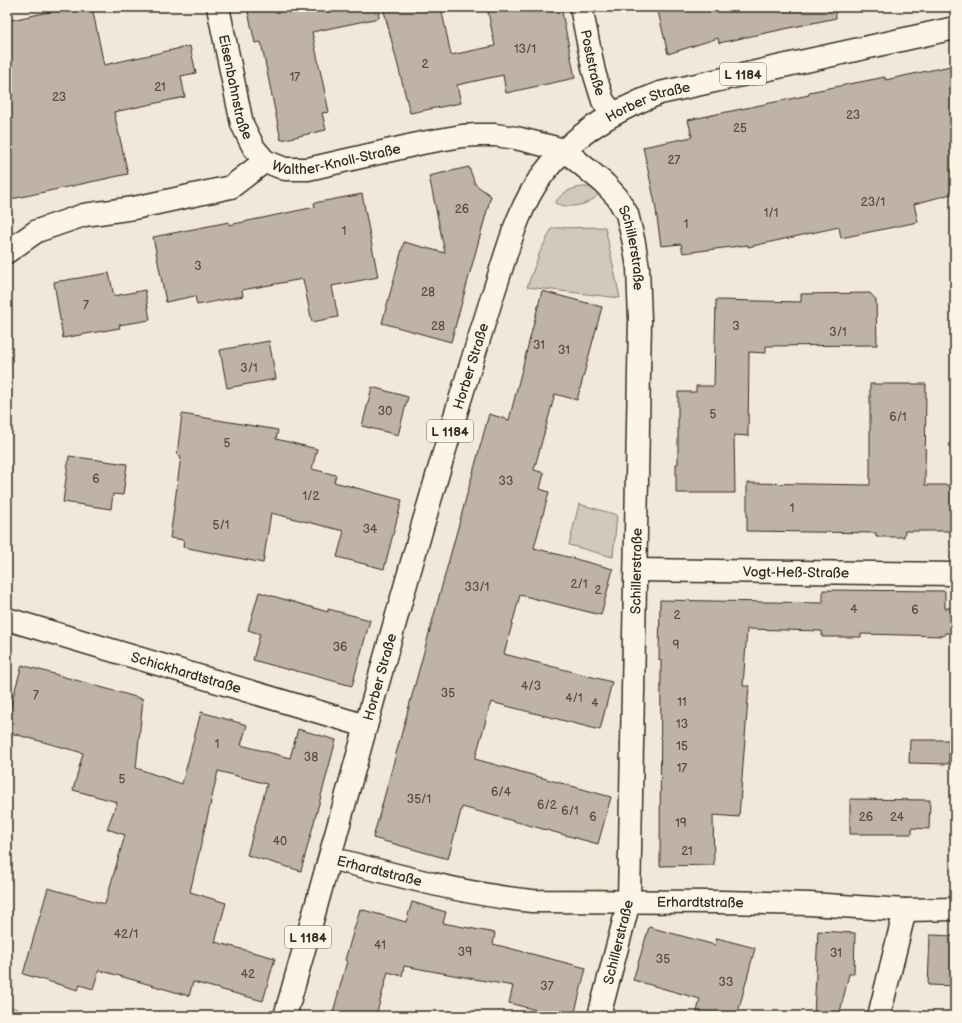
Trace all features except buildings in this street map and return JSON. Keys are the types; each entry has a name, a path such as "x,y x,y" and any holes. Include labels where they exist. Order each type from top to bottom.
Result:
{"street":[{"name":"Eisenbahnstraße","path":"218,7 242,124 254,148 265,161"},
{"name":"Poststraße","path":"581,9 594,72 603,101 614,114"},
{"name":"Horber Straße","path":"285,1016 436,479 511,237 523,208 542,175 564,150 595,125 635,102 660,93 955,28"},
{"name":"Walther-Knoll-Straße","path":"7,252 38,231 84,215 134,208 231,186 265,161 285,168 308,169 422,143 462,136 478,135 495,135 516,138 564,150"},
{"name":"Schillerstraße","path":"564,150 604,183 617,197 627,214 638,268 640,320 629,902 599,1016"},
{"name":"Vogt-Heß-Straße","path":"636,570 955,574"},
{"name":"Schickhardtstraße","path":"7,619 366,726"},
{"name":"Erhardtstraße","path":"330,858 437,885 505,898 532,901 764,903 904,910 955,909"},
{"path":"879,1016 904,910"}],"shaded area":[{"path":"581,187 590,187 602,190 593,199 581,205 567,206 555,203 566,192"},
{"path":"605,227 620,298 527,287 540,252 552,228"},
{"path":"579,504 617,515 613,557 569,545"},
{"path":"7,1005 27,1013 61,1016 7,1016"}]}
